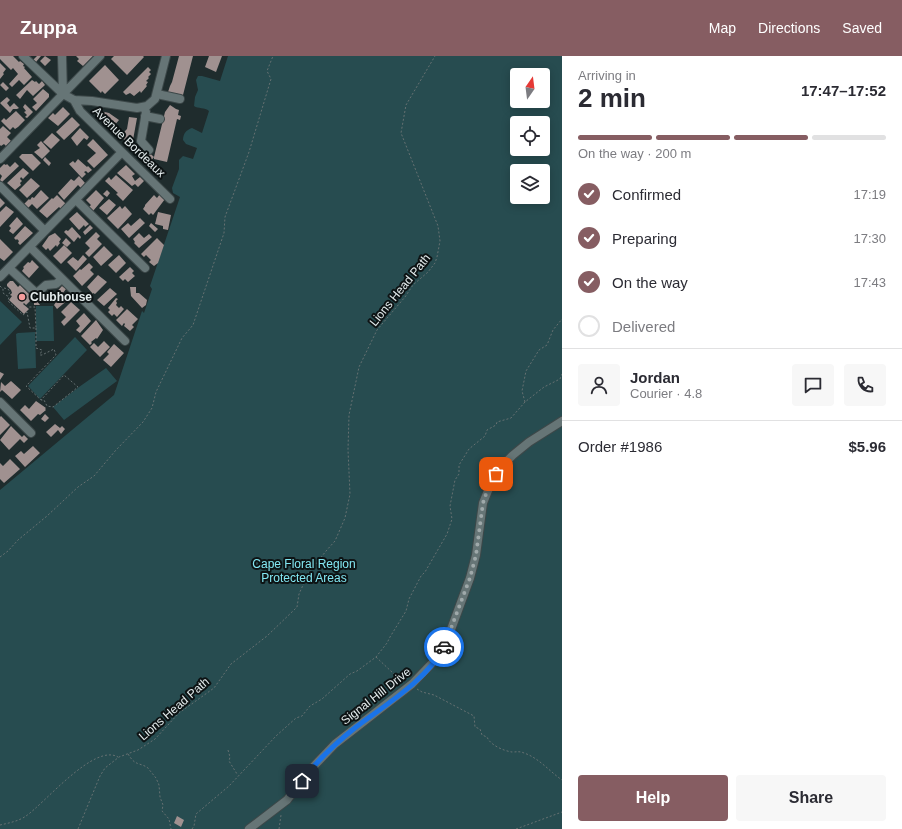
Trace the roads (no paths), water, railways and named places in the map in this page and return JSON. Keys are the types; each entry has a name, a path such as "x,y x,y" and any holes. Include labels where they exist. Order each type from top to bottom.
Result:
{"street":[{"path":"23,56 63,94 74,100 92,101 132,108 144,107 153,101 157,94 166,56"},
{"path":"62,56 63,94"},
{"path":"0,159 100,56"},
{"path":"157,94 180,99"},
{"name":"Avenue Bordeaux","path":"74,100 80,110 170,199"},
{"path":"144,107 145,116 141,139 142,143 149,150"},
{"path":"145,116 160,119"},
{"path":"0,277 122,152"},
{"path":"0,186 45,231"},
{"path":"76,200 145,268"},
{"path":"30,247 125,341"},
{"path":"10,268 35,292 38,292 48,284 57,283 62,279"},
{"path":"0,402 31,433"},
{"name":"Signal Hill Drive","path":"248,829 282,804 316,763 335,744 412,685 437,658 446,643 470,578 476,555 483,503 493,478 502,465 513,455 529,442 562,421"}],"place":[{"name":"Clubhouse","path":"22,297"}],"park label":[{"name":"Cape Floral Region Protected Areas","path":"304,571"}]}
